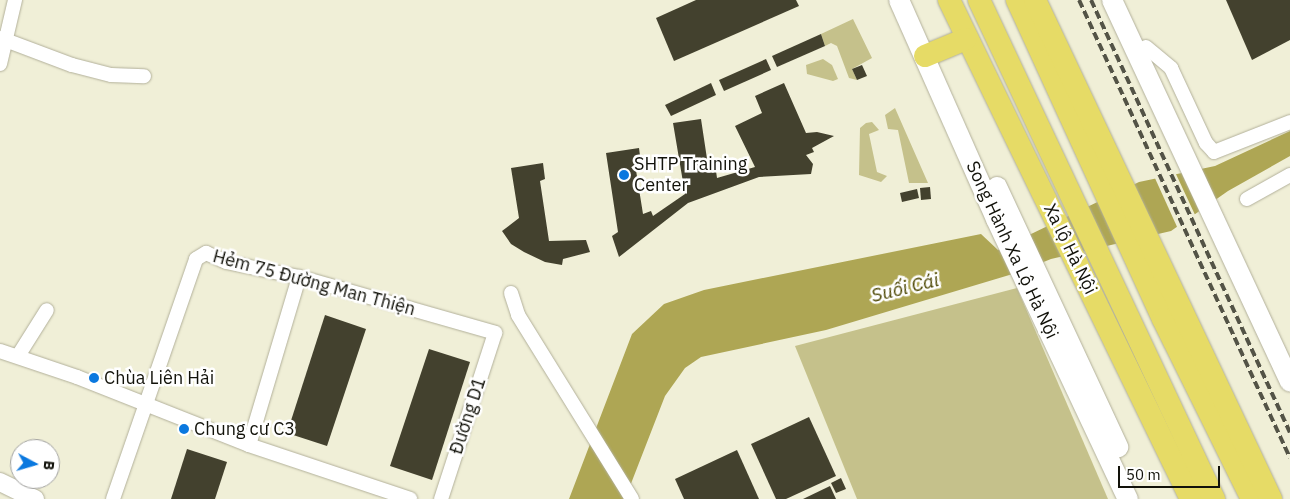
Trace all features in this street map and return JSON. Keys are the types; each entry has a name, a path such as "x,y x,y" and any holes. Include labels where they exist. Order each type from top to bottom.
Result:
{"highway":[{"name":"Xa lộ Hà Nội","path":"949,0 966,39 1036,179 1190,499"},
{"name":"Xa lộ Hà Nội","path":"979,0 1214,499"},
{"path":"1017,0 1097,152"},
{"path":"1035,0 1097,152 1172,315 1252,499"},
{"path":"931,53 966,39"},
{"path":"1172,315 1271,499"},
{"path":"1199,499 1202,470"}],"main road":[{"name":"Song Hành Xa Lộ Hà Nội","path":"900,0 931,53"},
{"name":"Song Hành Xa Lộ Hà Nội","path":"914,0 931,53 1002,215 1073,366 1140,499"},
{"path":"1112,0 1180,133 1242,267 1290,381"},
{"path":"1124,0 1146,47 1180,133"},
{"path":"1242,267 1290,358"},
{"name":"Song Hành Xa Lộ Hà Nội","path":"1073,366 1128,499"}],"street":[{"path":"0,64 4,39 15,0"},
{"path":"4,39 72,65 111,75 144,76"},
{"path":"1146,47 1171,68 1206,143 1214,152 1290,122"},
{"path":"1247,198 1290,176"},
{"name":"Hẻm 75 Đường Man Thiện","path":"113,499 144,404 196,259 206,253 226,262 298,277 496,333"},
{"path":"249,445 298,277"},
{"path":"511,294 518,315 632,499"},
{"path":"18,356 47,310"},
{"name":"Đường D1","path":"441,499 496,333"},
{"path":"0,351 18,356 249,445 410,499"},
{"path":"0,482 35,499"}],"shaded area":[{"path":"853,19 872,58 852,69 857,80 849,78 837,46 831,43 825,46 821,34"},
{"path":"823,59 832,65 838,79 833,81 807,74 806,65"},
{"path":"895,108 928,183 909,183 898,130 888,129 885,115"},
{"path":"872,122 879,130 869,134 877,172 887,176 881,182 859,175 860,128 866,123"},
{"path":"1017,288 1108,499 857,499 795,346"}],"water":[{"name":"Suối Cái","path":"1290,131 1290,156 1228,191 1171,231 1051,259 1016,273 826,330 701,357 685,368 665,396 625,499 569,499 632,334 664,304 704,290 981,234 998,250 1139,182 1215,166"}],"pier":[{"path":"1175,172 1196,217 1178,229 1154,176"}],"building":[{"path":"696,0 796,0 799,6 674,61 656,18"},
{"path":"1226,0 1290,0 1290,40 1252,60"},
{"path":"821,34 825,46 777,67 772,56"},
{"path":"766,59 771,70 724,91 719,80"},
{"path":"862,65 867,76 857,80 852,69"},
{"path":"711,83 716,95 671,116 665,105"},
{"path":"784,83 806,133 817,132 834,136 812,148 814,152 806,155 813,164 811,174 759,177 688,203 619,257 612,236 618,232 606,153 639,148 641,163 635,164 643,214 651,211 653,216 685,194 673,123 701,119 709,172 716,171 717,178 755,167 735,126 762,113 755,96"},
{"path":"543,163 545,179 540,181 549,241 586,240 590,252 563,259 562,265 545,262 524,252 511,244 502,231 519,218 511,168"},
{"path":"930,187 931,199 921,200 920,188"},
{"path":"917,189 919,198 902,202 900,193"},
{"path":"325,315 366,329 327,446 287,433"},
{"path":"429,349 470,362 432,480 390,466"},
{"path":"809,417 836,476 786,499 776,499 751,444"},
{"path":"187,449 227,462 215,499 171,499"},
{"path":"737,450 759,499 684,499 675,479"},
{"path":"841,478 846,489 836,493 831,483"},
{"path":"830,486 836,499 803,499"}],"railway":[{"path":"1079,0 1290,458"},
{"path":"1091,0 1290,432"}],"place":[{"name":"SHTP Training Center","path":"624,175"},
{"name":"Chùa Liên Hải","path":"94,378"},
{"name":"Chung cư C3","path":"184,429"}]}
